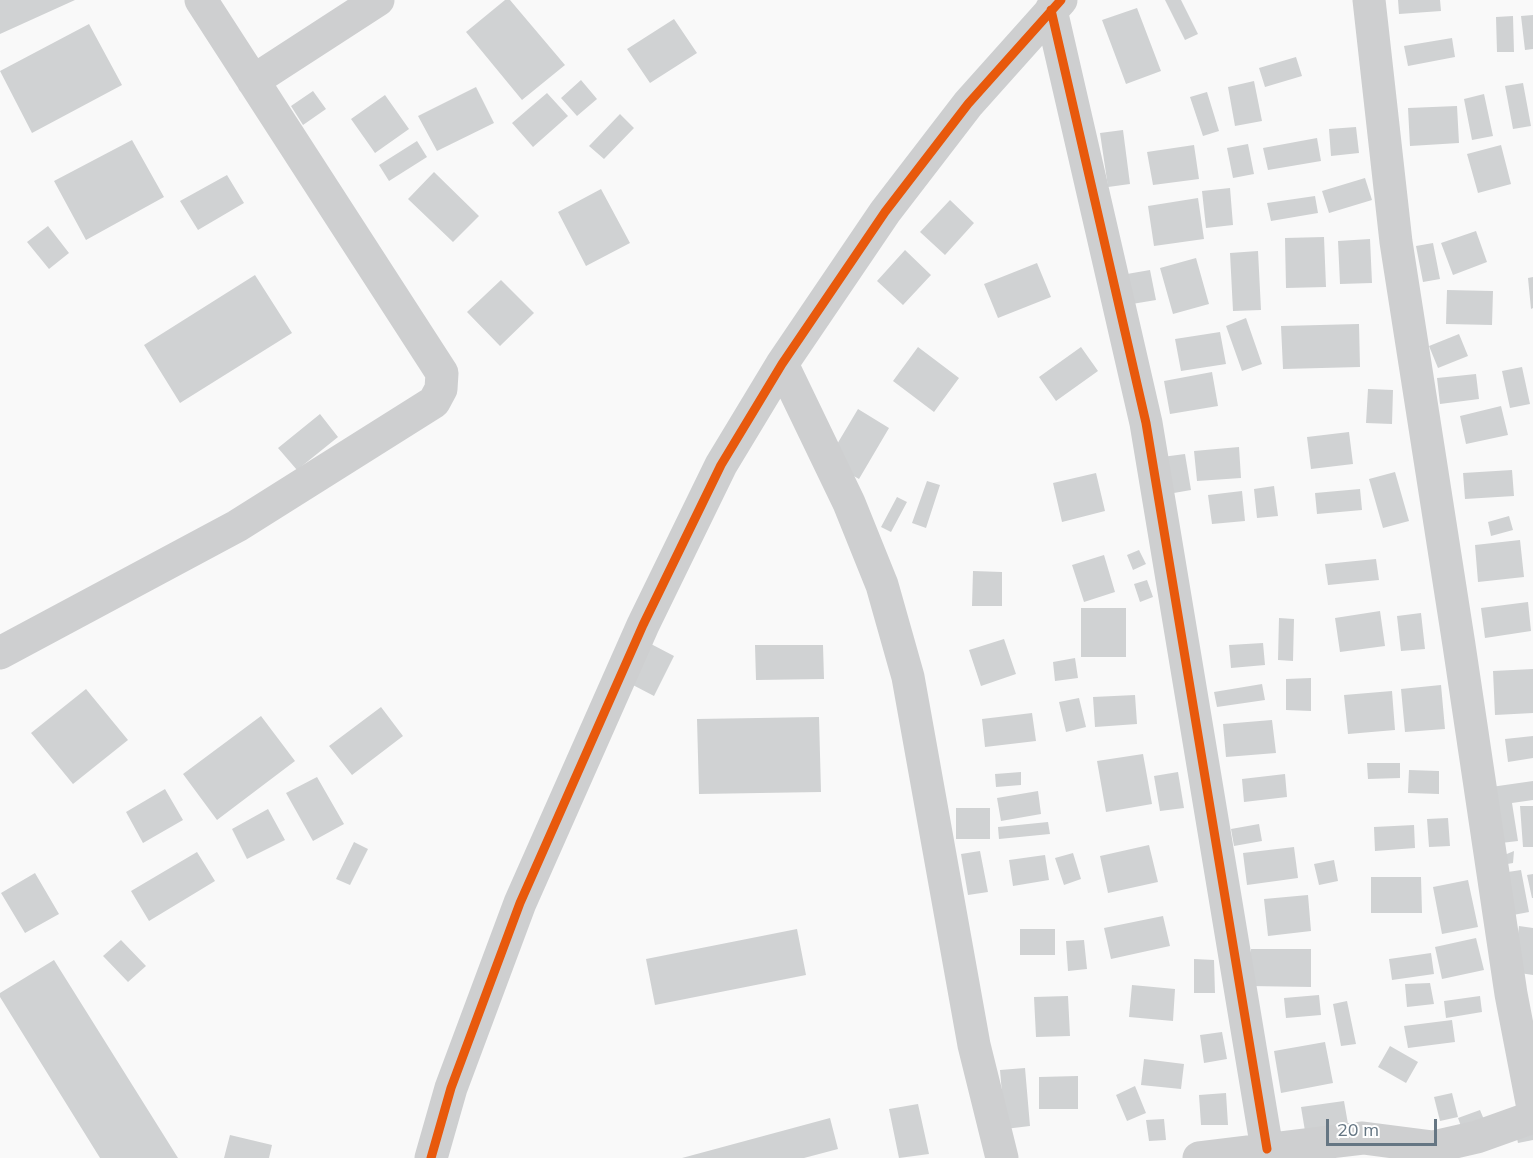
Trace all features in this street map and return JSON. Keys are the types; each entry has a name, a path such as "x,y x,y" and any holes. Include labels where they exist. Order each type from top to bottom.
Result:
{"street":[{"path":"0,653 237,526 434,402 441,389 442,373 201,0"},
{"path":"253,81 378,0"},
{"path":"1369,0 1396,242 1511,994 1533,1108"},
{"path":"430,1158 451,1088 520,903 642,625 721,465 782,364 885,212 968,104 1056,5"},
{"path":"1056,5 1146,423 1267,1149"},
{"path":"782,364 849,503 878,575 908,677 974,1045 1002,1158"},
{"path":"1199,1158 1363,1138 1434,1152 1533,1117"}],"building":[{"path":"0,0 75,0 0,34"},
{"path":"505,0 510,0 565,65 522,100 466,32"},
{"path":"1165,0 1181,0 1198,34 1185,40"},
{"path":"1398,0 1440,0 1441,11 1399,14"},
{"path":"1137,8 1161,71 1126,84 1102,20"},
{"path":"1533,15 1533,49 1525,50 1521,16"},
{"path":"1513,16 1514,52 1497,52 1496,17"},
{"path":"674,19 697,53 650,83 627,49"},
{"path":"89,24 122,85 32,133 0,71"},
{"path":"1452,38 1455,57 1408,66 1404,46"},
{"path":"1296,57 1302,76 1265,87 1259,68"},
{"path":"581,80 597,99 577,116 561,98"},
{"path":"1254,81 1262,121 1235,126 1228,87"},
{"path":"1523,83 1531,126 1513,129 1505,86"},
{"path":"476,87 494,123 437,151 418,116"},
{"path":"313,91 326,109 303,125 291,106"},
{"path":"1207,92 1219,131 1203,136 1190,97"},
{"path":"547,93 568,116 533,147 512,123"},
{"path":"1484,94 1493,136 1472,140 1464,99"},
{"path":"385,95 409,129 375,153 351,119"},
{"path":"1457,106 1459,143 1410,146 1408,108"},
{"path":"620,114 634,128 604,159 589,146"},
{"path":"1356,127 1359,153 1331,156 1329,129"},
{"path":"1123,130 1130,184 1108,187 1100,133"},
{"path":"1317,138 1321,161 1268,170 1263,148"},
{"path":"132,140 164,197 86,240 54,181"},
{"path":"417,141 427,157 389,181 379,165"},
{"path":"1248,144 1254,174 1233,178 1227,148"},
{"path":"1194,145 1199,179 1153,185 1147,152"},
{"path":"1501,145 1511,184 1478,193 1467,154"},
{"path":"434,172 479,216 453,242 408,199"},
{"path":"227,175 244,203 198,230 180,201"},
{"path":"1365,178 1372,200 1329,213 1322,191"},
{"path":"1230,188 1233,225 1206,228 1202,191"},
{"path":"601,189 630,243 586,266 558,212"},
{"path":"1315,196 1318,213 1271,221 1267,203"},
{"path":"1198,198 1204,239 1154,246 1148,206"},
{"path":"950,200 974,223 945,255 920,232"},
{"path":"48,226 69,253 49,269 27,242"},
{"path":"1476,231 1487,262 1453,275 1441,243"},
{"path":"1324,237 1326,287 1286,288 1285,238"},
{"path":"1370,239 1372,283 1340,284 1338,241"},
{"path":"1433,243 1440,279 1423,282 1416,246"},
{"path":"905,250 931,275 903,305 877,281"},
{"path":"1258,251 1261,310 1233,311 1230,253"},
{"path":"1196,258 1209,304 1173,314 1160,268"},
{"path":"1037,263 1051,297 998,318 984,284"},
{"path":"1150,270 1156,300 1132,304 1127,274"},
{"path":"255,275 292,333 180,403 144,345"},
{"path":"1533,277 1533,308 1531,309 1528,278"},
{"path":"501,280 534,313 500,346 467,312"},
{"path":"1447,290 1493,291 1492,325 1446,324"},
{"path":"1246,318 1262,364 1242,371 1226,326"},
{"path":"1359,324 1360,367 1283,369 1281,326"},
{"path":"1220,332 1226,364 1181,371 1175,339"},
{"path":"1459,334 1468,356 1438,368 1429,346"},
{"path":"918,347 959,378 934,412 893,381"},
{"path":"1081,347 1098,371 1056,401 1039,377"},
{"path":"1522,367 1530,404 1510,408 1502,371"},
{"path":"1212,372 1218,406 1170,414 1164,381"},
{"path":"1476,374 1479,399 1440,404 1437,378"},
{"path":"1368,389 1393,390 1392,424 1366,423"},
{"path":"1501,406 1508,435 1466,444 1460,416"},
{"path":"858,409 889,428 859,479 827,461"},
{"path":"320,414 338,437 297,470 278,448"},
{"path":"1349,432 1353,464 1311,469 1307,437"},
{"path":"1239,447 1241,478 1197,481 1194,451"},
{"path":"1185,454 1191,490 1168,494 1162,457"},
{"path":"1512,470 1514,496 1465,499 1463,473"},
{"path":"1395,472 1409,521 1383,528 1369,479"},
{"path":"1096,473 1105,511 1062,522 1053,483"},
{"path":"927,481 940,485 926,528 912,523"},
{"path":"1274,486 1278,516 1257,518 1254,489"},
{"path":"1360,489 1362,510 1317,514 1315,493"},
{"path":"1242,491 1245,521 1212,524 1208,495"},
{"path":"897,497 907,502 891,532 881,527"},
{"path":"1509,516 1513,530 1491,536 1488,522"},
{"path":"1520,540 1524,577 1478,582 1475,545"},
{"path":"1139,550 1146,564 1133,570 1127,555"},
{"path":"1104,555 1115,592 1084,602 1072,565"},
{"path":"1376,559 1379,580 1328,585 1325,564"},
{"path":"973,571 1002,572 1002,606 972,606"},
{"path":"1147,580 1153,597 1140,602 1134,584"},
{"path":"1528,602 1531,631 1485,638 1481,608"},
{"path":"1081,608 1126,608 1126,657 1081,657"},
{"path":"1380,611 1385,646 1340,652 1335,618"},
{"path":"1421,613 1425,649 1401,651 1397,616"},
{"path":"1279,618 1294,619 1293,661 1278,660"},
{"path":"1004,639 1016,674 981,686 969,650"},
{"path":"1263,643 1265,665 1231,668 1229,645"},
{"path":"651,644 674,656 654,696 631,684"},
{"path":"755,645 823,645 824,679 756,680"},
{"path":"1075,658 1078,678 1055,681 1053,662"},
{"path":"1533,669 1533,713 1495,715 1493,671"},
{"path":"1311,678 1311,711 1286,710 1286,679"},
{"path":"1262,684 1265,700 1217,707 1214,692"},
{"path":"1441,685 1445,729 1405,732 1401,689"},
{"path":"86,689 128,740 73,784 31,733"},
{"path":"1392,691 1395,730 1348,734 1344,695"},
{"path":"1135,695 1137,724 1095,727 1093,697"},
{"path":"1079,698 1086,727 1066,732 1059,702"},
{"path":"381,707 403,736 352,775 329,746"},
{"path":"1032,713 1036,741 985,747 982,719"},
{"path":"261,716 295,761 217,820 183,774"},
{"path":"819,717 821,792 699,794 697,719"},
{"path":"1272,720 1276,753 1226,757 1223,724"},
{"path":"1533,736 1533,758 1508,762 1505,739"},
{"path":"1143,754 1152,804 1106,812 1097,761"},
{"path":"1367,763 1400,763 1400,778 1368,779"},
{"path":"1409,770 1439,771 1439,794 1408,793"},
{"path":"1021,772 1021,785 996,787 995,774"},
{"path":"1178,772 1184,808 1160,811 1154,776"},
{"path":"1285,774 1287,797 1244,802 1242,779"},
{"path":"317,777 344,824 313,841 286,793"},
{"path":"1533,781 1533,800 1512,803 1518,841 1501,843 1491,787"},
{"path":"165,789 183,820 143,843 126,812"},
{"path":"1038,791 1041,814 1001,821 997,798"},
{"path":"1520,806 1533,806 1533,847 1523,847"},
{"path":"956,808 990,808 990,839 956,839"},
{"path":"268,809 285,840 247,859 232,829"},
{"path":"1448,818 1450,846 1429,847 1427,819"},
{"path":"1048,822 1050,834 999,839 998,827"},
{"path":"1259,824 1262,841 1234,846 1231,829"},
{"path":"1414,825 1415,848 1375,851 1374,827"},
{"path":"354,842 368,849 350,885 336,879"},
{"path":"1149,845 1158,882 1108,893 1100,856"},
{"path":"1294,847 1298,878 1247,885 1243,853"},
{"path":"980,851 988,892 968,895 961,854"},
{"path":"1514,851 1513,863 1502,865 1502,856"},
{"path":"197,852 215,881 149,921 131,891"},
{"path":"1073,853 1081,879 1064,885 1055,858"},
{"path":"1045,855 1049,880 1013,886 1009,860"},
{"path":"1334,860 1338,881 1319,885 1314,864"},
{"path":"1521,870 1529,912 1508,916 1501,873"},
{"path":"35,873 59,914 25,933 1,893"},
{"path":"1533,874 1533,898 1532,898 1527,875"},
{"path":"1371,877 1421,877 1422,913 1371,913"},
{"path":"1468,880 1478,927 1442,934 1433,887"},
{"path":"1308,895 1311,931 1268,936 1264,899"},
{"path":"1163,916 1170,946 1111,959 1104,928"},
{"path":"1519,926 1533,928 1533,975 1513,972"},
{"path":"797,929 806,975 655,1005 646,959"},
{"path":"1020,929 1055,929 1055,955 1020,955"},
{"path":"1476,938 1484,970 1442,979 1435,947"},
{"path":"121,940 146,966 128,982 103,956"},
{"path":"1084,940 1087,969 1068,971 1066,941"},
{"path":"1251,949 1311,949 1311,987 1250,986"},
{"path":"1431,953 1434,974 1392,980 1389,959"},
{"path":"1194,959 1214,960 1215,993 1194,993"},
{"path":"54,960 178,1158 100,1158 0,997 0,993"},
{"path":"1430,983 1434,1004 1407,1007 1405,984"},
{"path":"1132,985 1175,989 1173,1021 1129,1017"},
{"path":"1319,995 1321,1015 1286,1018 1284,998"},
{"path":"1068,996 1070,1036 1036,1037 1034,997"},
{"path":"1480,996 1482,1012 1446,1018 1444,1001"},
{"path":"1347,1001 1356,1044 1341,1046 1333,1004"},
{"path":"1452,1020 1455,1042 1408,1048 1404,1026"},
{"path":"1222,1032 1227,1059 1204,1063 1200,1035"},
{"path":"1325,1042 1333,1083 1281,1093 1274,1051"},
{"path":"1390,1046 1418,1062 1406,1083 1378,1067"},
{"path":"1144,1059 1184,1064 1181,1089 1141,1085"},
{"path":"1025,1068 1030,1126 1005,1129 1000,1070"},
{"path":"1078,1076 1078,1109 1039,1109 1039,1077"},
{"path":"1135,1086 1146,1113 1127,1121 1116,1095"},
{"path":"1226,1093 1228,1125 1201,1125 1199,1095"},
{"path":"1452,1093 1458,1117 1440,1121 1434,1097"},
{"path":"1344,1101 1348,1124 1305,1131 1301,1107"},
{"path":"918,1104 929,1154 899,1158 889,1109"},
{"path":"1480,1110 1485,1122 1462,1129 1458,1118"},
{"path":"830,1118 838,1149 804,1158 682,1158"},
{"path":"1164,1119 1166,1140 1149,1141 1146,1120"},
{"path":"1533,1127 1533,1140 1518,1143 1515,1130"},
{"path":"230,1135 272,1145 269,1158 224,1158"}],"cycle path":[{"path":"431,1158 451,1088 520,903 643,625 721,465 782,364 885,212 968,104 1061,0"},
{"path":"1051,10 1146,423 1267,1149"}]}
